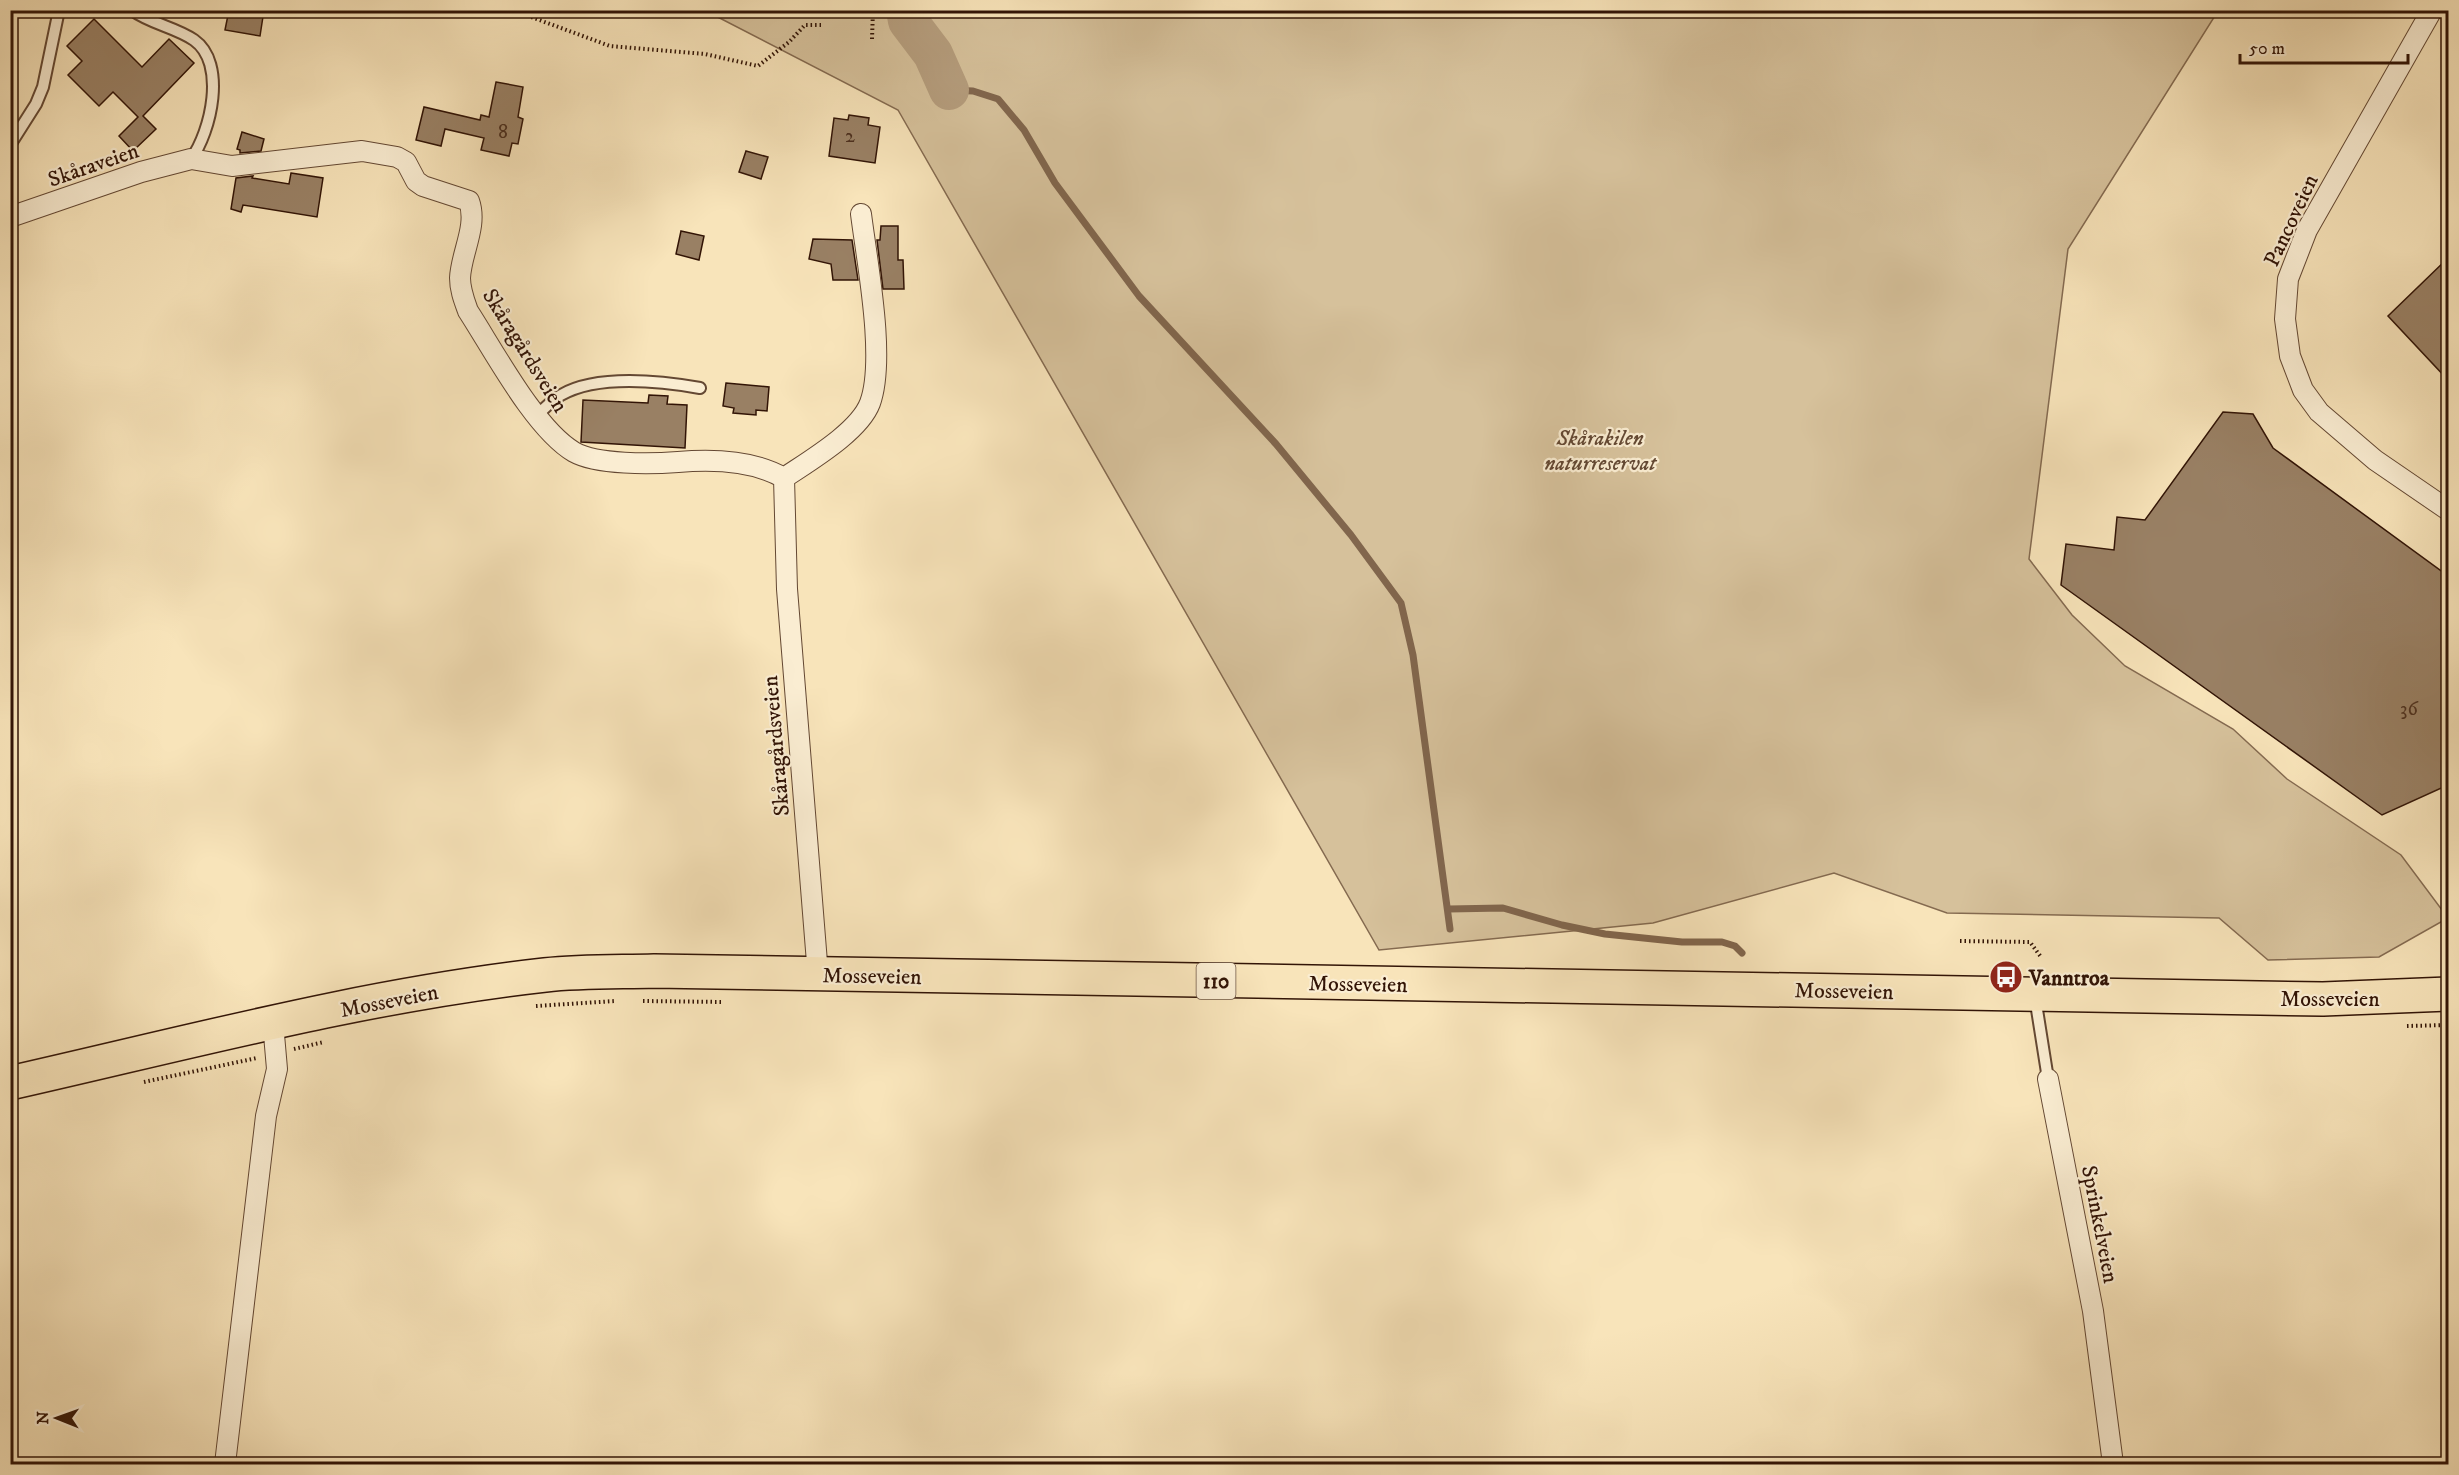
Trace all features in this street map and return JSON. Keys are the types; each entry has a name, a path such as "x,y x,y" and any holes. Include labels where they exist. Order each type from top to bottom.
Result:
{"highway":[{"name":"Mosseveien","path":"10,1083 275,1038 458,986 548,974 654,971 2346,1000 2448,994"}],"street":[{"name":"Pancoveien","path":"2432,10 2307,230 2288,279 2285,319 2290,356 2303,390 2319,412 2375,460 2448,510"},
{"name":"Skåragårdsveien","path":"191,159 232,166 362,151 397,157 406,162 416,181 423,186 469,201 471,220 460,277 463,299 468,311 536,416 565,445 590,458 662,463 692,460 728,462 755,465 784,478 787,589 801,780 819,954 818,975"},
{"name":"Skåraveien","path":"10,217 141,172 191,159"},
{"path":"784,478 843,438 870,404 875,368 875,332 861,214"},
{"path":"225,1464 265,1127 277,1069 275,1038"},
{"name":"Sprinkelveien","path":"2048,1079 2093,1311 2113,1464"}],"lane":[{"path":"132,10 196,41 209,61 212,97 206,132 200,147 191,159"},
{"path":"10,145 36,105 43,87 57,15"},
{"path":"536,416 561,395 597,383 669,382 700,388"},
{"name":"Sprinkelveien","path":"2034,993 2048,1079"}],"path":[{"path":"872,39 873,10"},
{"path":"523,14 610,46 665,49 758,66 789,42 805,25 821,25"},
{"path":"1960,941 2030,942 2041,957"},
{"path":"528,1007 626,1001"},
{"path":"638,1001 734,1002"},
{"path":"2400,1026 2448,1025"},
{"path":"138,1084 275,1038 334,1040"}],"green space":[{"name":"Skårakilen naturreservat","path":"706,11 2218,11 2068,249 2029,559 2072,615 2125,666 2233,729 2287,779 2401,855 2448,918 2379,957 2268,960 2219,918 1947,913 1834,873 1653,923 1379,950 898,110"}],"water":[{"path":"887,11 922,11 925,26 957,83 944,88 926,59 896,33"}],"building":[{"path":"229,10 264,10 260,36 225,30"},
{"path":"94,19 142,67 169,39 194,63 143,116 156,129 133,151 119,136 138,117 113,92 99,106 68,75 82,61 67,46"},
{"path":"496,82 523,87 518,117 523,119 518,144 512,143 509,156 481,150 484,138 445,129 441,146 416,140 424,107 480,120 481,115 489,117"},
{"path":"849,115 869,118 868,125 880,127 875,163 829,156 834,118 848,120"},
{"path":"242,132 264,139 261,151 240,153 237,149"},
{"path":"746,151 768,157 761,179 739,172"},
{"path":"291,173 323,178 317,217 243,205 241,212 231,209 236,178 253,176 252,178 289,184"},
{"path":"881,226 898,226 898,260 903,260 904,289 883,289 877,240 880,240"},
{"path":"681,231 704,236 699,260 676,254"},
{"path":"813,239 852,240 858,280 833,280 831,264 809,259"},
{"path":"2448,258 2448,380 2388,316"},
{"path":"726,383 769,387 767,411 756,410 756,415 733,413 734,408 723,406"},
{"path":"649,395 668,396 667,404 687,405 685,448 581,442 583,400 648,403"},
{"path":"2223,412 2253,414 2273,448 2448,576 2448,785 2382,815 2061,585 2066,544 2114,550 2117,517 2145,520"}],"waterway":[{"path":"906,10 908,21 933,54 949,90"},
{"path":"949,90 973,91 998,99 1024,130 1055,183 1139,296 1276,444 1351,535 1401,603 1413,655 1450,929"},
{"path":"1449,909 1503,908 1562,925 1605,934 1682,942 1722,942 1735,946 1742,953"}],"place":[{"name":"Vanntroa","path":"2006,977"}]}
